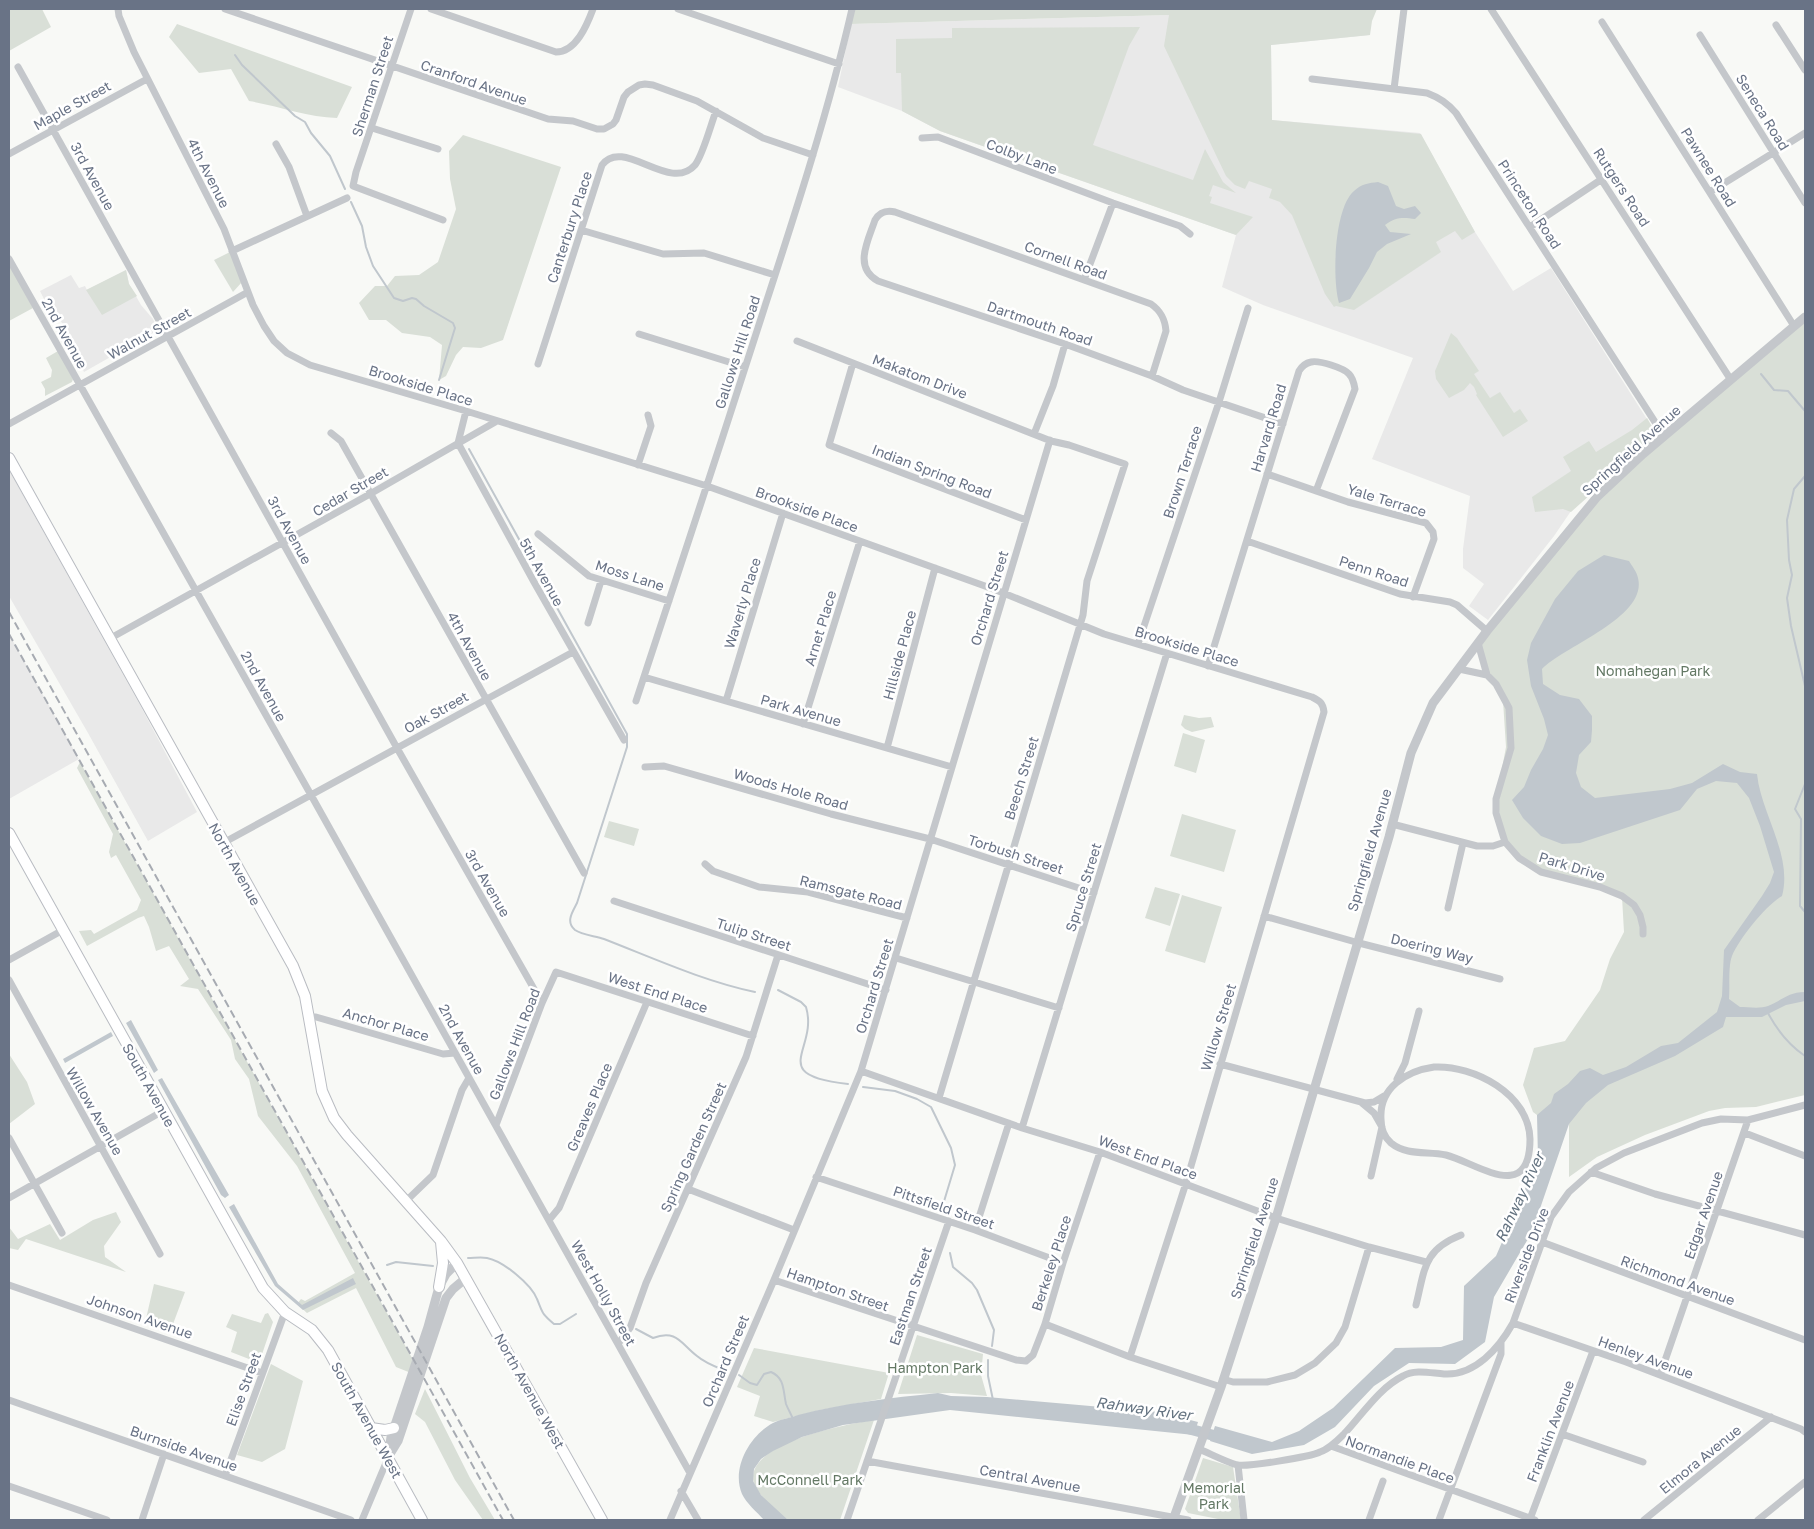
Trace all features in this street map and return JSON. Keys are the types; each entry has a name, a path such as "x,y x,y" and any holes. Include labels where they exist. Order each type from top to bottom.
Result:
{"main road":[{"name":"North Avenue","path":"9,458 293,966 305,996 318,1077 326,1104 347,1135 441,1241 457,1263"},
{"name":"South Avenue","path":"9,833 263,1288 285,1312 305,1325"},
{"path":"439,1287 443,1263 441,1241"},
{"name":"North Avenue West","path":"457,1263 602,1520"},
{"name":"South Avenue West","path":"305,1325 319,1337 328,1350 422,1520"},
{"path":"371,1428 385,1430 394,1428"}],"street":[{"name":"4th Avenue","path":"118,9 119,16 147,79 224,229 248,292 264,326 280,347"},
{"name":"Cranford Avenue","path":"225,9 548,119 573,121 597,129 604,129 613,124 618,116 624,97 639,85 653,85 697,101 716,111"},
{"name":"Sherman Street","path":"411,9 356,172 353,186 443,220"},
{"path":"431,9 556,52 566,50 572,46 588,22 593,9"},
{"path":"678,9 839,64"},
{"name":"Gallows Hill Road","path":"636,700 813,155 839,64 852,9"},
{"path":"1394,89 1404,9"},
{"name":"Rutgers Road","path":"1491,9 1731,380"},
{"name":"Pawnee Road","path":"1602,22 1794,326"},
{"path":"1776,25 1805,70"},
{"name":"Seneca Road","path":"1700,35 1805,203"},
{"name":"3rd Avenue","path":"18,67 397,748 542,1003"},
{"name":"Maple Street","path":"9,154 147,79"},
{"name":"Princeton Road","path":"1312,79 1427,93 1447,103 1456,113 1664,436"},
{"path":"716,111 749,132 813,155"},
{"name":"Canterbury Place","path":"538,364 602,165 605,161 617,156 672,174 687,171 698,160 716,111"},
{"path":"372,128 438,149"},
{"path":"1710,192 1805,133"},
{"name":"Colby Lane","path":"922,138 938,137 1113,203 1180,226 1190,234"},
{"path":"276,144 289,167 307,216"},
{"path":"1530,227 1602,179"},
{"path":"232,251 347,198"},
{"path":"1084,280 1113,203"},
{"name":"Dartmouth Road","path":"897,213 886,211 877,216 875,220 864,253 863,262 866,271 873,278 955,308 1066,344 1152,376 1183,390 1283,424"},
{"name":"Cornell Road","path":"897,213 1151,304 1160,313 1166,325 1166,338 1152,376"},
{"path":"581,230 663,254 704,253 775,275"},
{"name":"2nd Avenue","path":"9,259 496,1125"},
{"name":"Walnut Street","path":"9,424 248,292"},
{"name":"Brown Terrace","path":"1138,644 1219,402 1248,308"},
{"name":"Springfield Avenue","path":"1174,1519 1222,1383 1276,1218 1392,824 1411,753 1433,703 1487,631 1597,498 1664,436 1805,317"},
{"path":"640,334 745,367"},
{"name":"Makatom Drive","path":"797,341 1050,440"},
{"path":"1034,434 1053,386 1066,344"},
{"name":"Brookside Place","path":"280,347 294,358 310,365 707,486 935,568 1080,625 1312,697 1322,703"},
{"name":"Harvard Road","path":"1208,666 1301,367 1308,362 1317,362 1342,369 1350,375 1354,382 1353,394 1316,491"},
{"name":"Indian Spring Road","path":"853,363 829,445 1026,520"},
{"path":"458,443 466,411"},
{"path":"638,465 651,426 648,415"},
{"name":"Cedar Street","path":"109,639 370,494 496,421"},
{"name":"4th Avenue","path":"331,434 341,441 584,873"},
{"name":"Beech Street","path":"939,1098 1083,615 1087,582 1125,464 1050,440"},
{"name":"Orchard Street","path":"670,1520 862,1071 1050,440"},
{"name":"5th Avenue","path":"458,443 573,652 624,740"},
{"name":"Yale Terrace","path":"1267,474 1348,502 1421,521 1430,527 1434,536 1413,597"},
{"name":"Waverly Place","path":"726,701 783,513"},
{"name":"Moss Lane","path":"538,534 589,576 669,601"},
{"name":"Arnet Place","path":"803,724 860,541"},
{"name":"Penn Road","path":"1247,541 1400,594 1450,602 1457,605 1487,631"},
{"name":"Hillside Place","path":"887,748 935,568"},
{"path":"588,623 601,581"},
{"name":"Park Drive","path":"1478,643 1487,675 1496,684 1509,708 1511,748 1496,799 1496,813 1505,842 1519,858 1541,872 1600,887 1622,896 1634,905 1640,914 1643,934"},
{"name":"Oak Street","path":"223,843 573,652"},
{"name":"Spruce Street","path":"1022,1128 1167,653"},
{"path":"1459,668 1487,675"},
{"name":"Park Avenue","path":"644,677 952,767"},
{"name":"Willow Street","path":"1130,1357 1186,1183 1324,712 1322,703"},
{"name":"Woods Hole Road","path":"645,767 664,766 831,814 930,839"},
{"path":"1392,824 1485,846 1505,842"},
{"name":"Torbush Street","path":"930,839 1094,893"},
{"path":"1448,908 1463,842"},
{"name":"Ramsgate Road","path":"705,864 713,870 759,887 808,892 907,918"},
{"name":"Tulip Street","path":"614,901 886,990"},
{"name":"Doering Way","path":"1264,916 1500,979"},
{"path":"9,960 63,930"},
{"name":"Spring Garden Street","path":"618,1344 630,1328 646,1283 746,1058 778,955"},
{"path":"896,958 1059,1008"},
{"name":"Gallows Hill Road","path":"496,1125 542,1003 556,972"},
{"name":"West End Place","path":"556,972 753,1036"},
{"name":"Willow Avenue","path":"9,980 160,1254"},
{"name":"Greaves Place","path":"549,1220 559,1208 647,1002"},
{"path":"1371,1176 1382,1127 1381,1110 1385,1094 1401,1074 1406,1064 1419,1011"},
{"name":"Anchor Place","path":"309,1017 316,1017 444,1054 455,1053"},
{"path":"1220,1064 1362,1102 1374,1102 1407,1075 1420,1070 1434,1067 1455,1068 1486,1080 1509,1094 1527,1120 1530,1138 1528,1158 1519,1171 1511,1175 1499,1176 1444,1155 1407,1152 1386,1138 1374,1112 1362,1102"},
{"name":"West End Place","path":"862,1071 1009,1124 1100,1152 1276,1218 1369,1247 1426,1262"},
{"path":"406,1202 433,1175 462,1090 469,1078"},
{"name":"Riverside Drive","path":"1330,1446 1399,1378 1414,1372 1448,1374 1467,1370 1484,1358 1501,1342 1513,1323 1551,1217 1569,1192 1603,1163 1702,1123 1721,1119 1748,1120 1805,1105"},
{"path":"9,1198 163,1111"},
{"name":"Edgar Avenue","path":"1660,1375 1748,1120"},
{"path":"975,1230 1009,1124"},
{"name":"West Holly Street","path":"496,1125 690,1473"},
{"path":"1745,1133 1805,1156"},
{"path":"9,1138 62,1232"},
{"name":"Berkeley Place","path":"1008,1357 1022,1361 1030,1359 1045,1324 1100,1152"},
{"path":"1591,1172 1655,1194 1805,1235"},
{"name":"Pittsfield Street","path":"816,1177 975,1230 1064,1263"},
{"path":"688,1189 794,1230"},
{"name":"Eastman Street","path":"846,1520 948,1221"},
{"path":"1416,1305 1426,1262 1442,1244 1461,1235"},
{"name":"Richmond Avenue","path":"1542,1242 1805,1340"},
{"path":"1045,1324 1130,1357 1222,1383 1267,1382 1295,1375 1315,1363 1336,1343 1345,1327 1369,1247"},
{"path":"388,1458 390,1437 428,1327 439,1287 449,1270 457,1263"},
{"path":"362,1520 388,1458 398,1441 446,1298 466,1278"},
{"name":"Hampton Street","path":"774,1280 1008,1357"},
{"name":"Johnson Avenue","path":"9,1285 262,1373"},
{"name":"Elise Street","path":"225,1476 285,1312"},
{"name":"Henley Avenue","path":"1513,1323 1804,1429"},
{"path":"1439,1520 1501,1354 1501,1342"},
{"name":"Franklin Avenue","path":"1533,1519 1593,1351"},
{"name":"Burnside Avenue","path":"9,1400 351,1520"},
{"name":"Elmora Avenue","path":"1644,1520 1771,1418"},
{"path":"1562,1434 1643,1462"},
{"name":"Normandie Place","path":"1199,1449 1238,1465 1309,1456 1330,1446 1533,1519"},
{"path":"142,1520 164,1454"},
{"name":"Central Avenue","path":"867,1461 1174,1519 1188,1520"},
{"path":"1238,1465 1244,1520"},
{"path":"1369,1520 1383,1481"},
{"path":"1758,1520 1805,1482"},
{"path":"9,1486 108,1520"},
{"path":"682,1491 698,1520"}],"shaded area":[{"path":"1169,15 1370,35 1271,45 1272,120 1420,133 1475,232 1513,291 1551,268 1657,435 1571,511 1554,536 1488,620 1469,606 1484,584 1463,568 1463,549 1470,496 1372,459 1413,358 1263,305 1222,287 1236,235 940,131 902,111 838,87 851,24"},
{"path":"1378,182 1388,186 1396,206 1404,209 1415,206 1421,213 1415,219 1399,218 1385,225 1390,232 1411,234 1387,244 1377,252 1350,299 1339,303 1335,261 1342,212 1347,200 1354,191 1365,184"},
{"path":"126,270 129,284 141,305 153,319 158,330 84,372 79,354 71,339 53,307 45,301 40,291 71,275 79,288 85,286 87,290"},
{"path":"9,470 140,705 197,812 148,841 9,596"},
{"path":"1604,555 1629,561 1636,571 1638,592 1630,605 1618,618 1542,669 1543,684 1560,695 1579,699 1592,716 1591,742 1579,755 1576,773 1581,787 1595,798 1670,789 1692,783 1723,764 1740,772 1757,774 1764,804 1780,850 1784,881 1782,896 1768,907 1754,923 1732,956 1729,999 1740,1007 1761,1007 1768,1006 1790,995 1805,992 1805,1001 1786,1005 1762,1017 1726,1017 1723,1027 1675,1056 1608,1085 1586,1103 1569,1124 1532,1232 1494,1297 1485,1342 1455,1364 1409,1363 1374,1386 1335,1427 1304,1445 1252,1454 1210,1441 1215,1426 1272,1442 1299,1431 1333,1408 1395,1348 1441,1347 1463,1340 1464,1286 1496,1256 1538,1159 1537,1115 1551,1103 1554,1094 1568,1084 1580,1071 1590,1068 1603,1075 1626,1067 1661,1046 1678,1043 1717,1012 1722,996 1724,950 1762,896 1774,872 1749,798 1737,783 1716,781 1697,789 1680,810 1580,843 1562,844 1541,836 1523,818 1512,800 1524,787 1548,735 1531,686 1527,660 1531,643 1555,599 1578,571"},
{"path":"9,634 79,759 9,799"},
{"path":"131,1020 158,1070 154,1073 126,1023"},
{"path":"111,1032 113,1036 65,1063 63,1059"},
{"path":"162,1078 229,1195 225,1198 221,1195 158,1080"},
{"path":"234,1204 278,1284 302,1305 353,1278 356,1284 303,1310 275,1286 229,1207"},
{"path":"938,1393 951,1396 987,1397 1159,1412 1198,1422 1194,1435 950,1410 843,1425 802,1437 773,1451 761,1459 754,1469 753,1481 761,1495 788,1520 764,1520 742,1494 739,1474 745,1453 757,1436 773,1423 833,1407"}],"green space":[{"path":"9,9 42,9 51,27 9,51"},
{"path":"855,9 1377,9 1372,21 1370,35 1271,45 1272,120 1421,134 1475,232 1462,240 1455,231 1436,242 1441,252 1354,310 1334,307 1325,294 1292,215 1280,202 1269,198 1272,189 1249,181 1245,189 1235,185 1226,176 1164,46 1169,15 851,24"},
{"path":"177,24 352,87 337,118 315,116 249,101 231,69 199,73 169,37"},
{"path":"1140,27 1129,46 1093,145 1193,180 1205,149 1223,182 1236,193 1213,185 1209,196 1212,197 1210,203 1253,217 1236,235 940,131 902,111 901,73 896,73 896,39 952,38 952,28"},
{"path":"463,135 561,167 503,340 481,348 463,347 456,355 446,376 439,380 442,345 430,337 402,333 386,320 369,320 359,303 375,286 387,286 395,276 419,275 438,262 456,209 450,179 449,151"},
{"path":"232,251 242,282 233,292 214,260"},
{"path":"9,264 33,308 9,321"},
{"path":"126,270 129,284 137,296 102,315 86,290"},
{"name":"Nomahegan Park","path":"1805,317 1805,1095 1756,1107 1725,1108 1709,1111 1645,1135 1597,1157 1569,1177 1569,1124 1537,1115 1533,1112 1523,1085 1534,1048 1565,1041 1600,990 1610,959 1624,932 1622,897 1555,876 1519,858 1500,829 1498,790 1506,747 1503,701 1487,675 1478,643 1597,497"},
{"path":"1451,333 1457,338 1479,371 1474,374 1490,398 1500,392 1514,413 1520,409 1528,421 1503,437 1470,383 1464,390 1449,398 1436,379 1435,371"},
{"path":"58,351 73,379 72,382 45,396 45,389 41,382 51,377 52,370 46,358"},
{"path":"1647,418 1657,435 1571,512 1563,509 1535,512 1532,497 1571,471 1563,457 1589,441 1596,452 1632,430"},
{"path":"1184,715 1199,718 1211,717 1214,727 1192,732 1181,725"},
{"path":"1183,733 1205,740 1196,773 1174,766"},
{"path":"80,762 416,1365 411,1373 396,1367 356,1288 307,1313 297,1304 301,1299 305,1301 355,1273 297,1166 258,1116 249,1079 235,1059 231,1040 198,989 180,986 189,979 169,946 156,951 144,916 87,946 79,931 91,930 94,934 137,910 141,900 116,855 111,858 109,852 113,834 77,768"},
{"path":"1182,814 1236,830 1224,872 1170,856"},
{"path":"609,821 639,829 634,846 604,837"},
{"path":"1155,887 1180,894 1170,926 1145,918"},
{"path":"1182,895 1222,907 1205,963 1165,951"},
{"path":"9,1054 27,1082 35,1104 9,1124"},
{"path":"116,1212 121,1222 104,1246 105,1257 126,1272 26,1239 18,1250 9,1248 9,1227 18,1239 50,1224 60,1240 93,1220"},
{"path":"154,1284 185,1292 170,1332 145,1323"},
{"path":"268,1313 273,1322 259,1363 231,1352 237,1332 226,1327 232,1314 261,1323 265,1314"},
{"name":"Hampton Park","path":"917,1335 983,1354 981,1375 987,1396 951,1393 898,1394"},
{"path":"754,1348 889,1373 881,1399 820,1410 773,1422 754,1416 760,1396 737,1387"},
{"path":"271,1364 303,1381 285,1449 262,1462 237,1455"},
{"path":"425,1389 470,1478 495,1520 483,1520 455,1480 425,1422 415,1414"},
{"name":"McConnell Park","path":"874,1420 840,1520 788,1520 758,1491 753,1480 756,1467 766,1455 782,1445 823,1431"},
{"name":"Memorial Park","path":"1203,1458 1233,1467 1241,1520 1223,1520 1188,1513 1185,1509"}],"waterway":[{"path":"235,55 242,65 295,116 305,122 311,133 330,156 345,189"},
{"path":"351,202 362,226 366,247 373,266 394,298 403,301 412,298 416,299 424,306 453,323 455,328 439,380"},
{"path":"1761,374 1774,390 1788,391 1805,411"},
{"path":"469,449 627,734 627,747 577,903 571,916 572,927 581,933 604,939 716,982 755,992"},
{"path":"1805,476 1794,489 1787,520 1789,560 1792,575 1787,598 1791,626 1805,686"},
{"path":"1805,784 1795,809 1801,819 1800,906 1805,912"},
{"path":"778,990 801,1002 806,1007 808,1022 801,1058 802,1067 808,1074 823,1080 848,1084"},
{"path":"1768,1013 1784,1037 1805,1056"},
{"path":"863,1087 895,1091 917,1099 931,1107 951,1148 955,1165 942,1208"},
{"path":"950,1253 953,1267 972,1283 977,1290 994,1330 992,1346"},
{"path":"468,1258 493,1260 516,1274 534,1293 543,1313 554,1324 560,1324 576,1314"},
{"path":"387,1265 396,1262 433,1266"},
{"path":"636,1329 653,1338 668,1335 678,1339 704,1361 726,1371"},
{"path":"988,1360 988,1376 993,1400"},
{"path":"739,1375 750,1383 757,1385 764,1374 771,1372 776,1375 781,1381 786,1404 793,1419"},
{"name":"Rahway River","path":"1182,1427 1227,1439"}],"railway":[{"path":"9,612 514,1520"},
{"path":"9,634 503,1520"}]}
